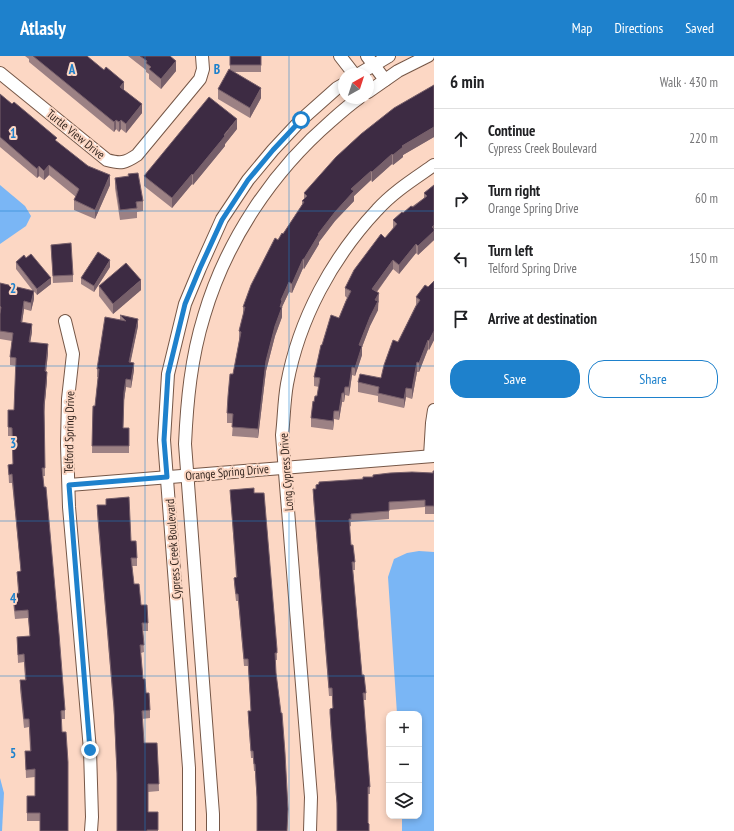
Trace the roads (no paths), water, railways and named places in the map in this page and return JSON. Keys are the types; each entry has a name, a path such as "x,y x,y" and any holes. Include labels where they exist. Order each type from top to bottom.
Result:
{"street":[{"name":"Turtle View Drive","path":"0,72 107,160 125,162 137,155 200,79 203,69 202,56"},
{"path":"340,56 349,68"},
{"path":"385,80 370,61 388,56"},
{"path":"374,88 398,71 428,56"},
{"name":"Cypress Creek Boulevard","path":"189,831 189,768 164,440 168,374 185,304 222,220 248,180 273,150 301,120 338,87"},
{"name":"Cypress Creek Boulevard","path":"213,831 213,807 184,444 188,395 196,344 216,278 258,203 279,174 310,139 352,104"},
{"name":"Long Cypress Drive","path":"310,831 311,797 282,435 287,385 294,352 307,316 327,276 349,244 377,210 407,184 434,165"},
{"name":"Telford Spring Drive","path":"65,321 73,354 68,399 67,444 90,750 91,831"},
{"path":"432,456 432,423 434,410"},
{"name":"Orange Spring Drive","path":"69,485 432,456"}],"water":[{"path":"0,185 25,206 31,216 26,226 0,244"},
{"path":"419,551 434,552 434,831 402,831 402,819 422,819 422,711 397,711 388,577 394,559 407,553"},
{"path":"0,778 4,793 2,831 0,831"}]}
